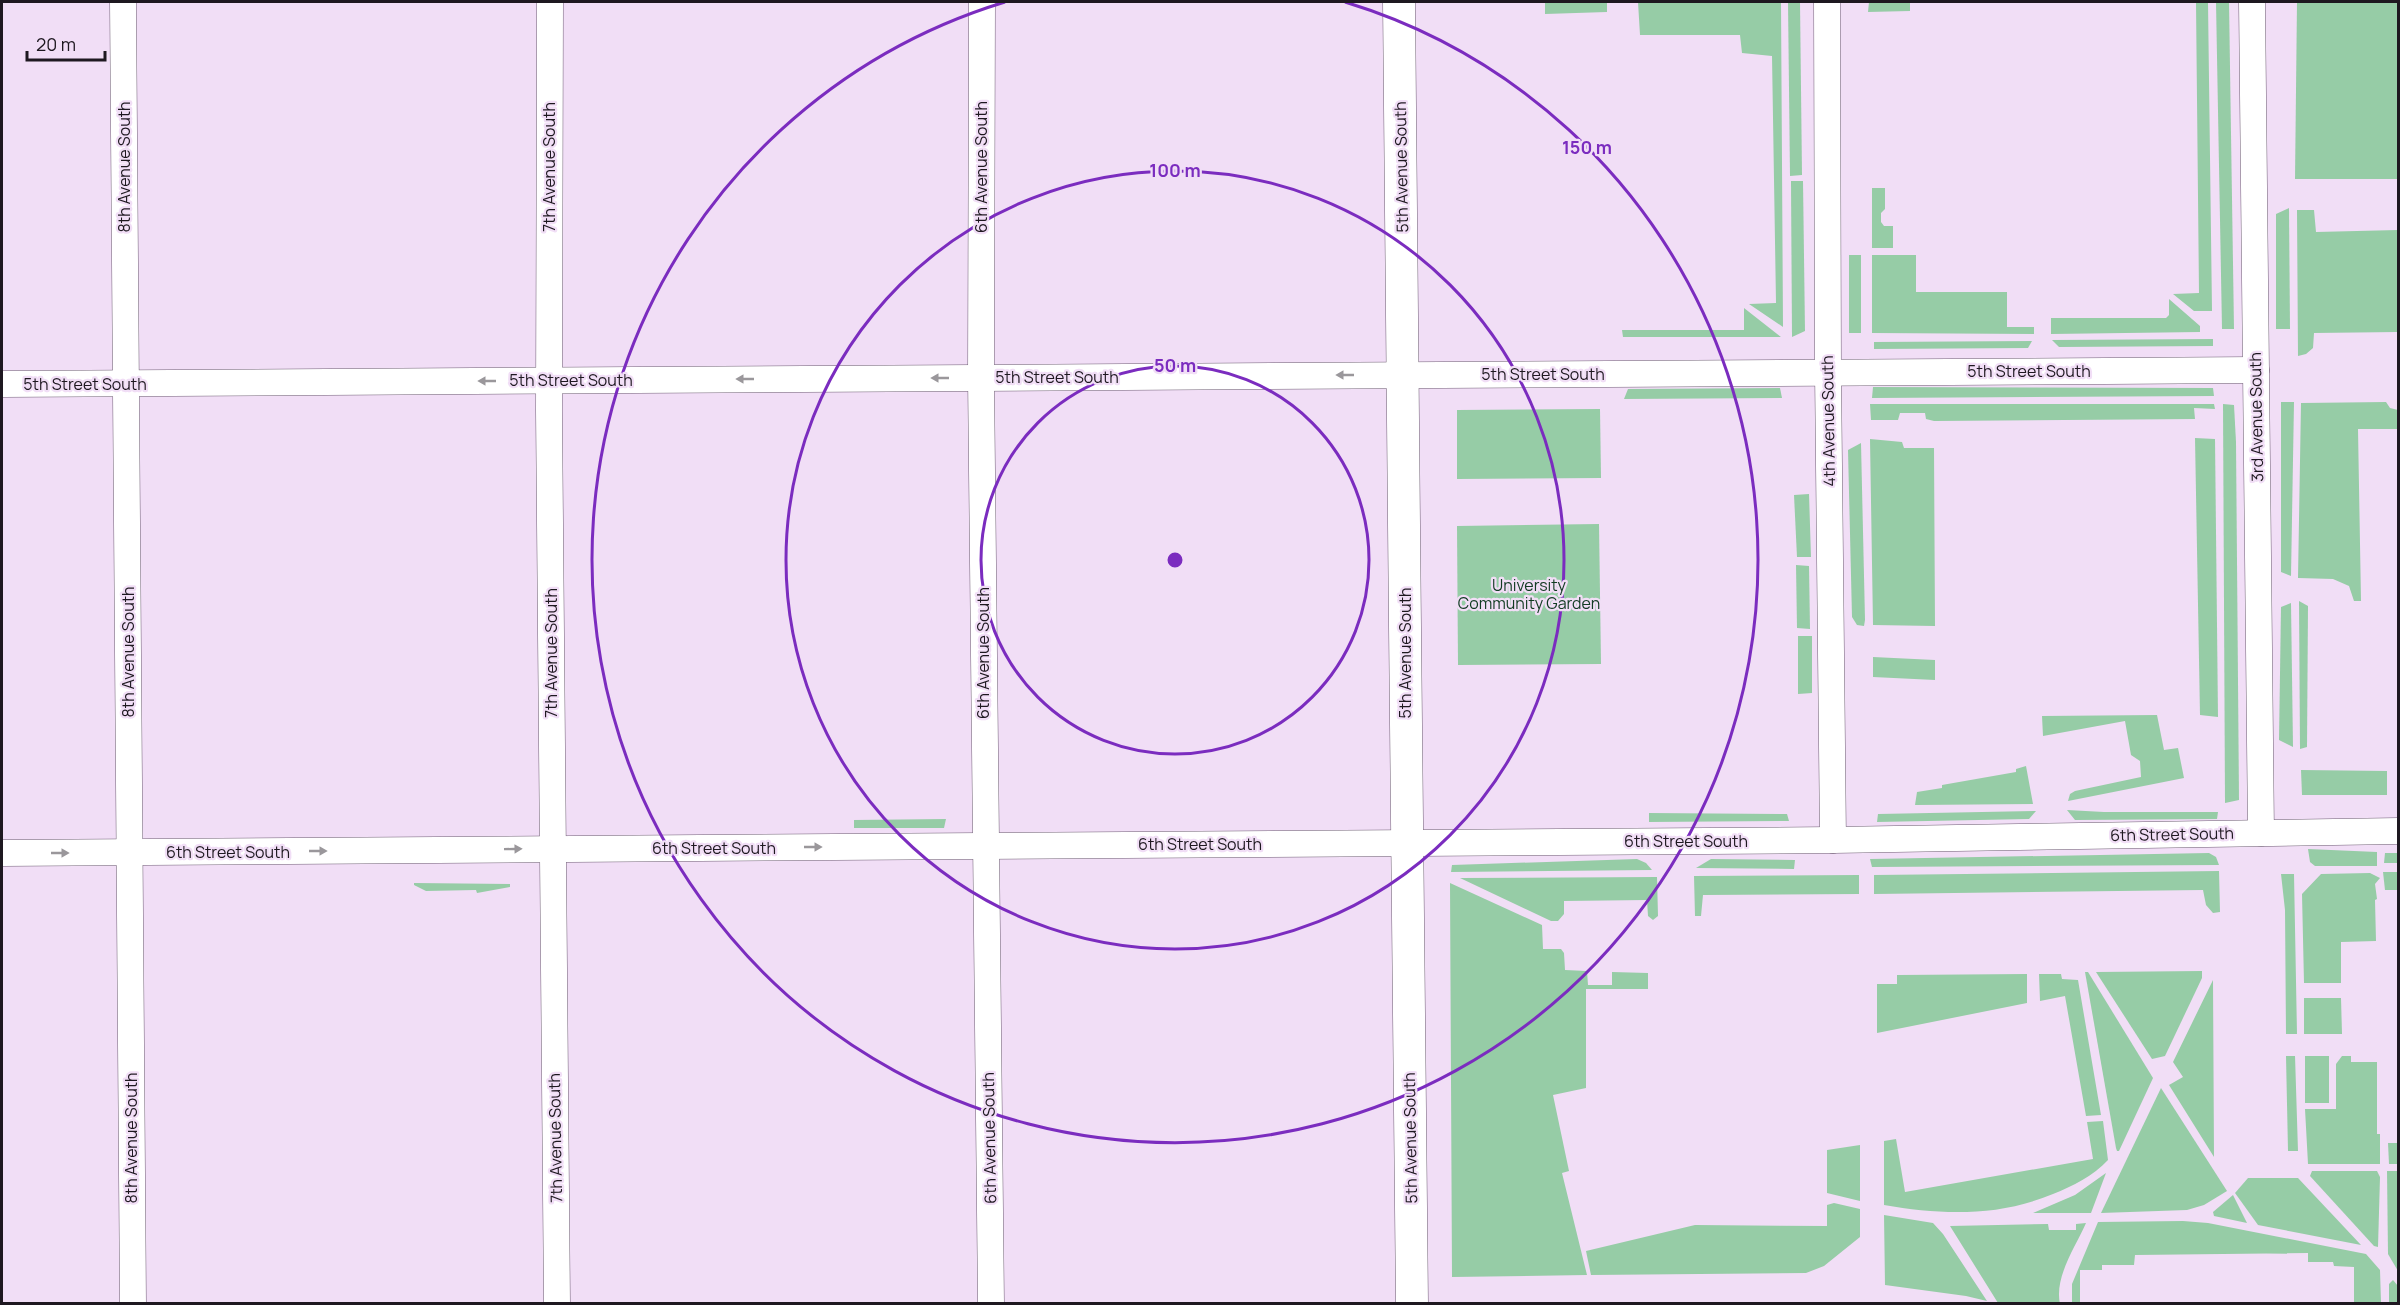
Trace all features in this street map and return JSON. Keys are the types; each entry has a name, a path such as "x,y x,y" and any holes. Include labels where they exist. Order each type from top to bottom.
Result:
{"street":[{"name":"8th Avenue South","path":"123,2 133,1304"},
{"name":"7th Avenue South","path":"550,2 549,381 557,1304"},
{"name":"6th Avenue South","path":"981,2 981,378 991,1304"},
{"name":"5th Avenue South","path":"1399,2 1404,375 1405,843 1412,1304"},
{"name":"4th Avenue South","path":"1827,2 1833,840"},
{"name":"3rd Avenue South","path":"2252,2 2261,833"},
{"name":"5th Street South","path":"2,384 2256,370"},
{"name":"6th Street South","path":"2,853 1833,840 2398,831"}],"green space":[{"path":"1545,2 1607,2 1607,12 1545,14"},
{"path":"1638,2 1781,2 1783,327 1749,304 1776,303 1772,56 1742,53 1740,35 1640,35"},
{"path":"1788,2 1800,2 1802,175 1790,176"},
{"path":"1869,2 1910,2 1910,11 1868,12"},
{"path":"2196,2 2208,2 2212,311 2194,311 2173,294 2199,293"},
{"path":"2216,2 2229,2 2234,329 2222,329"},
{"path":"2297,2 2398,2 2398,179 2295,179"},
{"path":"1791,181 1803,181 1805,331 1792,337"},
{"path":"1872,188 1885,188 1885,209 1881,213 1881,222 1884,226 1893,226 1893,248 1872,248"},
{"path":"2289,208 2290,329 2276,329 2276,214"},
{"path":"2297,210 2314,210 2316,232 2398,230 2398,332 2314,333 2313,348 2306,354 2298,356"},
{"path":"1849,255 1861,255 1861,333 1849,333"},
{"path":"1872,255 1916,255 1916,292 2007,292 2007,327 2034,327 2034,334 1872,333"},
{"path":"2169,299 2200,326 2200,332 2051,334 2051,318 2166,318 2169,315"},
{"path":"1744,308 1781,337 1623,337 1622,330 1744,330"},
{"path":"2213,339 2213,346 2059,347 2052,340"},
{"path":"2032,341 2028,348 1874,349 1874,342"},
{"path":"1873,387 2213,388 2214,396 1872,398"},
{"path":"1780,388 1782,398 1624,399 1628,389"},
{"path":"2281,402 2294,402 2291,576 2281,572"},
{"path":"2386,402 2390,408 2398,410 2398,429 2358,429 2361,601 2354,601 2349,586 2333,579 2298,578 2301,403"},
{"path":"1870,404 2214,404 2215,409 2194,408 2195,419 1934,421 1926,419 1925,413 1900,413 1898,420 1871,420"},
{"path":"2223,404 2234,405 2236,442 2239,800 2225,803"},
{"path":"1600,409 1601,478 1457,479 1457,410"},
{"path":"2195,438 2215,439 2218,717 2200,715"},
{"path":"1870,439 1902,442 1904,448 1934,448 1935,626 1873,625"},
{"path":"1861,443 1864,626 1857,625 1852,617 1848,450"},
{"path":"1809,494 1811,557 1797,557 1794,495"},
{"name":"University Community Garden","path":"1599,524 1601,664 1458,665 1457,526"},
{"path":"1796,565 1809,566 1810,629 1797,628"},
{"path":"2299,601 2308,606 2307,747 2300,749"},
{"path":"2291,603 2293,747 2279,740 2281,607"},
{"path":"1798,636 1812,636 1812,693 1798,694"},
{"path":"1873,657 1935,660 1935,680 1873,677"},
{"path":"2157,715 2164,750 2178,748 2184,778 2068,801 2070,794 2075,791 2141,777 2140,761 2131,755 2125,721 2043,736 2042,716"},
{"path":"2026,766 2033,804 1915,805 1917,792 1942,788 1942,785 2016,772 2016,769"},
{"path":"2301,770 2387,771 2387,795 2302,795"},
{"path":"2067,810 2218,812 2217,819 2075,820"},
{"path":"2036,811 2029,819 1877,822 1878,814"},
{"path":"1649,813 1787,814 1789,821 1649,822"},
{"path":"946,819 944,828 854,828 854,820"},
{"path":"2308,849 2377,852 2377,866 2315,866 2310,862"},
{"path":"2209,853 2216,857 2219,865 1872,867 1870,859"},
{"path":"2385,853 2398,853 2398,863 2384,863"},
{"path":"1637,859 1646,863 1652,870 1451,872 1452,865"},
{"path":"1711,859 1795,860 1794,869 1696,868"},
{"path":"2219,871 2220,912 2213,913 2206,905 2203,890 1874,894 1874,875"},
{"path":"2383,872 2398,872 2398,890 2385,890"},
{"path":"2370,873 2380,878 2375,884 2376,941 2341,942 2341,983 2304,983 2302,894 2321,874"},
{"path":"2281,874 2294,874 2297,1034 2286,1034 2285,910"},
{"path":"1859,875 1859,894 1703,895 1701,916 1695,916 1694,876"},
{"path":"1657,877 1658,916 1653,920 1648,916 1647,900 1564,901 1564,914 1558,921 1551,921 1460,878"},
{"path":"414,883 510,884 510,887 477,893 476,890 426,891"},
{"path":"1450,883 1542,925 1543,949 1561,949 1564,953 1565,970 1587,971 1588,985 1612,985 1612,972 1648,973 1648,989 1586,989 1586,1088 1553,1095 1569,1171 1562,1173 1587,1275 1452,1277"},
{"path":"2202,971 2202,978 2165,1056 2152,1059 2096,972"},
{"path":"2085,972 2088,972 2153,1078 2119,1151 2116,1148"},
{"path":"2027,974 2027,1003 1877,1033 1877,984 1897,984 1897,975"},
{"path":"2039,974 2061,974 2062,979 2078,980 2101,1115 2086,1116 2065,996 2040,1001"},
{"path":"2213,980 2214,1157 2169,1085 2183,1077 2173,1062"},
{"path":"2304,998 2341,998 2342,1034 2304,1034"},
{"path":"2286,1056 2295,1056 2298,1151 2288,1151"},
{"path":"2305,1056 2329,1056 2329,1103 2305,1103"},
{"path":"2342,1056 2351,1056 2351,1062 2377,1062 2377,1134 2380,1134 2380,1164 2308,1164 2305,1109 2336,1109 2336,1064"},
{"path":"2161,1088 2227,1191 2204,1205 2187,1210 2101,1213"},
{"path":"2103,1121 2108,1160 2082,1180 2053,1194 2011,1207 1969,1212 1927,1211 1884,1205 1884,1141 1896,1139 1905,1192 2093,1159 2087,1122"},
{"path":"2388,1143 2398,1143 2398,1164 2389,1164"},
{"path":"1860,1145 1860,1201 1827,1193 1827,1150"},
{"path":"2312,1171 2377,1171 2380,1177 2378,1247 2374,1246 2310,1176"},
{"path":"2387,1171 2398,1171 2398,1271 2388,1254"},
{"path":"2106,1173 2091,1213 2033,1213 2075,1195"},
{"path":"2248,1178 2298,1178 2361,1245 2258,1225 2235,1193"},
{"path":"2233,1195 2247,1223 2214,1216 2213,1212"},
{"path":"1834,1203 1860,1209 1860,1237 1824,1266 1806,1273 1591,1275 1586,1251 1695,1225 1827,1226 1827,1205"},
{"path":"1884,1215 1933,1223 1943,1234 1987,1301 1885,1285"},
{"path":"2098,1222 2208,1223 2366,1254 2380,1270 2381,1303 2354,1303 2354,1267 2334,1266 2333,1262 2308,1262 2308,1253 2135,1255 2134,1265 2102,1265 2102,1270 2080,1270 2080,1303 2072,1303 2072,1284"},
{"path":"2086,1223 2063,1273 2060,1283 2060,1304 1998,1303 1950,1226 2048,1224 2049,1230 2076,1230 2076,1224"},
{"path":"2393,1280 2398,1286 2398,1303 2389,1303 2389,1284"}]}
